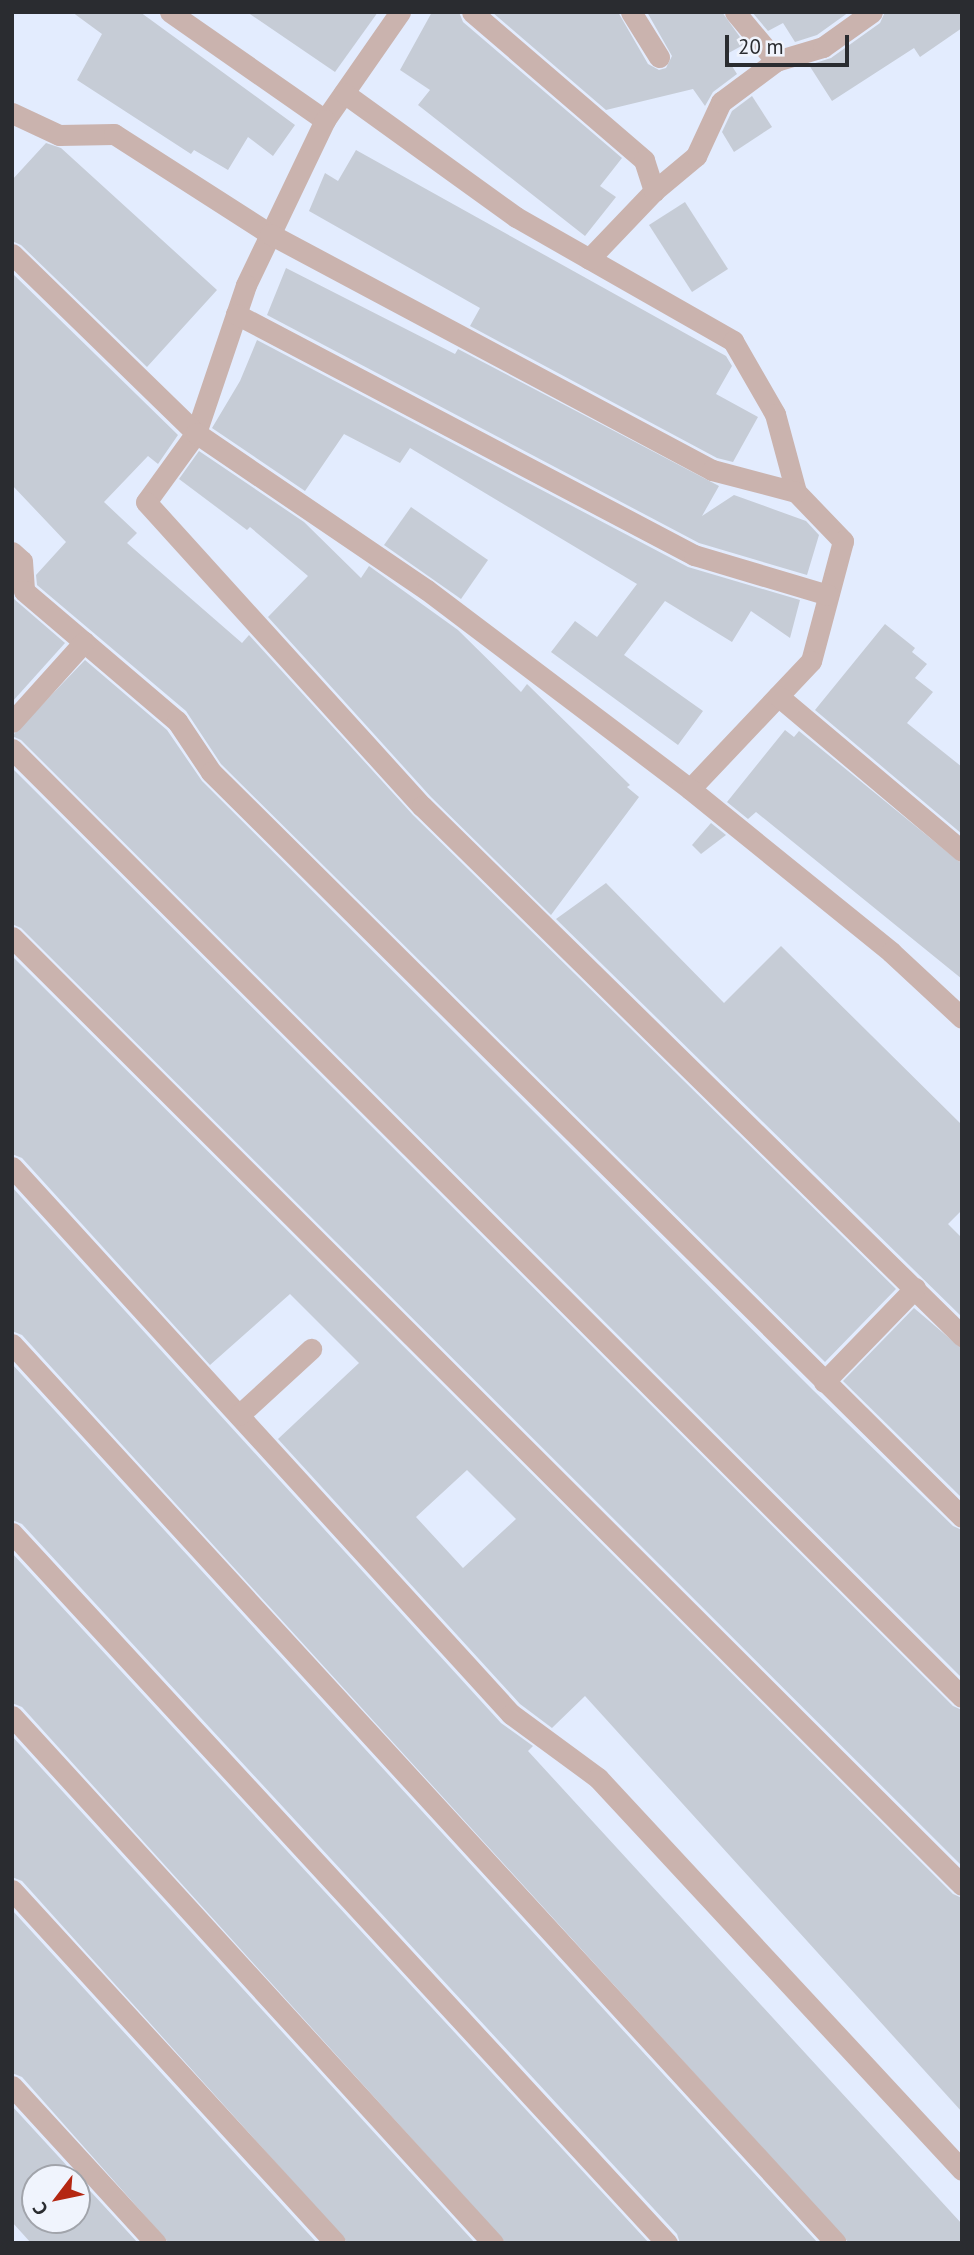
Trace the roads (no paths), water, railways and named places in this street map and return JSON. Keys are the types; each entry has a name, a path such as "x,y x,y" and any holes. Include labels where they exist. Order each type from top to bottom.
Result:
{"lane":[{"path":"170,12 325,120"},
{"path":"400,12 325,120 270,234 236,314 196,433 146,502 422,806 962,1336"},
{"path":"472,12 644,160 654,191"},
{"path":"632,12 659,57"},
{"path":"735,12 776,61"},
{"path":"589,259 654,191 696,156 721,102 776,61 823,47 870,13"},
{"path":"344,93 516,218 733,341 775,414 796,492 842,541 811,661 690,789"},
{"path":"12,113 58,135 114,134 270,234 712,471 796,492"},
{"path":"12,254 196,433 427,590 690,789 891,952 962,1018"},
{"path":"236,314 694,555 828,595"},
{"path":"12,552 22,561 18,596 84,642 177,721 211,772 962,1517"},
{"path":"12,722 84,642"},
{"path":"778,696 962,851"},
{"path":"12,749 962,1697"},
{"path":"12,937 962,1885"},
{"path":"12,1167 511,1714 598,1779 962,2170"},
{"path":"824,1382 915,1289"},
{"path":"12,1344 836,2243"},
{"path":"239,1415 311,1349"},
{"path":"12,1532 667,2243"},
{"path":"12,1716 493,2243"},
{"path":"12,1890 335,2243"},
{"path":"12,2086 156,2243"}]}
